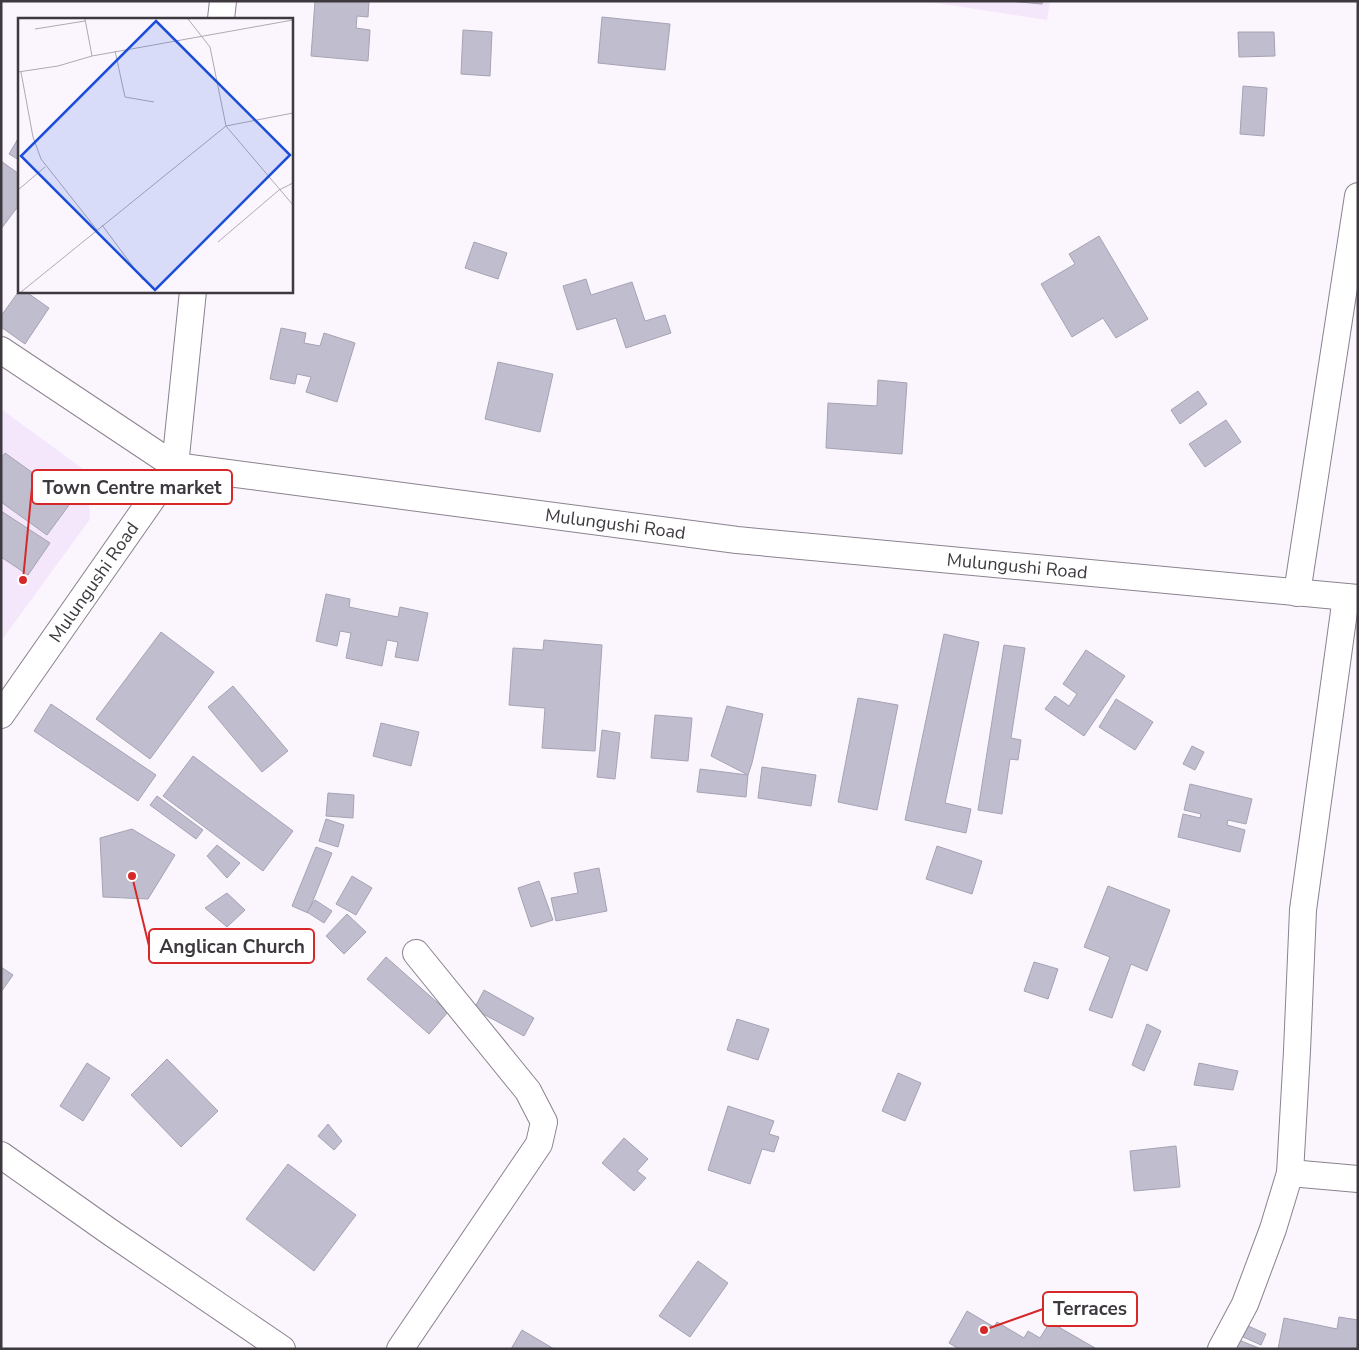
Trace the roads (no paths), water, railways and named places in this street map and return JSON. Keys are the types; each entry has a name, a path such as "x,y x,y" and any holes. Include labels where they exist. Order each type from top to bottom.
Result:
{"street":[{"path":"221,18 223,1"},
{"path":"1297,593 1358,196"},
{"path":"1,350 175,466 193,292"},
{"name":"Mulungushi Road","path":"1,715 175,466 737,540 1352,598"},
{"path":"1221,1349 1245,1304 1273,1229 1290,1173 1303,910 1352,598"},
{"path":"400,1349 539,1144 544,1122 528,1091 416,953"},
{"path":"1,1155 282,1349"},
{"path":"1290,1173 1358,1179"}],"place":[{"name":"Town Centre market","path":"23,580"},
{"name":"Anglican Church","path":"132,876"},
{"name":"Terraces","path":"984,1330"}]}
